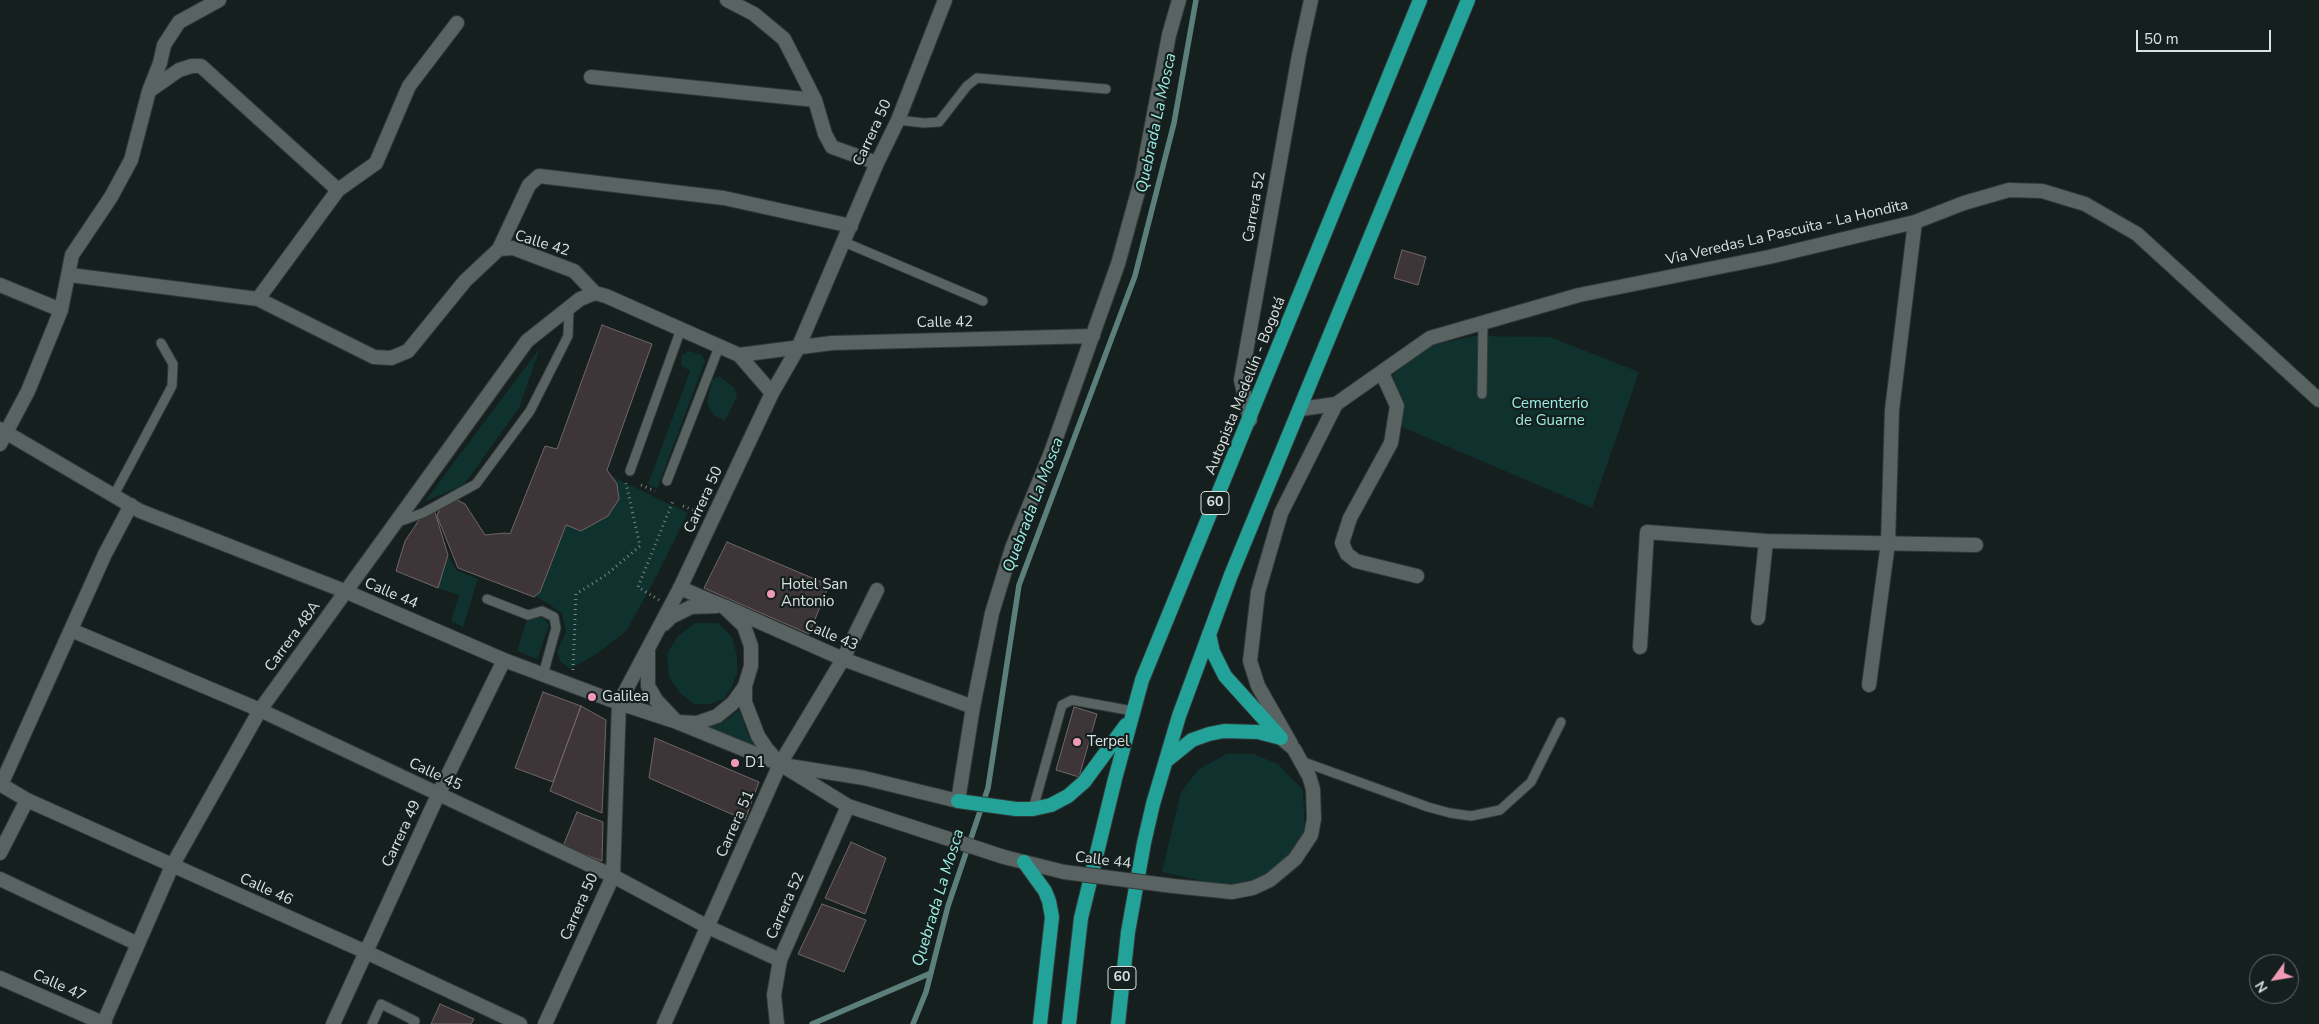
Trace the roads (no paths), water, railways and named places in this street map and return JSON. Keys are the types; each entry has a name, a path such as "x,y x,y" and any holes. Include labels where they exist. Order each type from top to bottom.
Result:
{"highway":[{"name":"Autopista Medellín - Bogotá","path":"1069,1024 1081,918 1142,680 1250,420 1420,0"},
{"name":"60","path":"1118,1024 1128,932 1144,843 1165,761 1179,716 1231,574 1301,409 1468,0"},
{"path":"1209,634 1213,652 1224,676 1281,738"},
{"path":"963,801 1016,809 1033,809 1051,805 1068,796 1084,782 1132,715"},
{"path":"1165,761 1192,740 1208,734 1258,732 1281,738"},
{"path":"1024,862 1050,902 1052,917 1040,1024"}],"street":[{"path":"2,435 28,391 61,310 70,275 72,255 111,197 131,160 149,91 160,63 164,45 179,22 218,0"},
{"path":"727,0 754,14 784,39 815,100 825,134 832,147 877,162"},
{"name":"Carrera 50","path":"545,1024 613,876 619,702 680,588 772,393 798,348 877,162 898,120 945,0"},
{"path":"963,801 973,707 992,613 1012,548 1050,455 1118,264 1142,177 1169,35 1179,0"},
{"name":"Carrera 52","path":"1250,420 1241,380 1299,55 1311,0"},
{"path":"258,300 338,190 376,163 409,86 457,23"},
{"path":"149,91 179,70 192,66 201,66 338,190"},
{"path":"591,77 815,100"},
{"path":"70,275 258,300 374,357 391,358 408,351 465,281 499,249 528,185 539,176 724,198 851,226"},
{"name":"Via Veredas La Pascuita - La Hondita","path":"1301,409 1336,404 1430,338 1580,295 1768,257 1915,222 1964,203 2008,190 2042,191 2085,204 2136,234 2319,400"},
{"path":"1870,685 1888,543 1892,410 1915,222"},
{"name":"Calle 42","path":"499,249 513,248 574,271 595,293"},
{"path":"0,285 61,310"},
{"path":"595,293 606,296 739,355 772,393"},
{"name":"Carrera 48A","path":"104,1024 172,866 260,710 398,522 527,341 580,299 595,293"},
{"name":"Calle 42","path":"739,355 832,343 1093,336"},
{"path":"1382,372 1397,406 1391,443 1350,518 1342,543 1347,554 1356,561 1417,576"},
{"path":"1294,749 1258,686 1250,661 1257,602 1281,513 1336,404"},
{"name":"Calle 44","path":"2,435 140,511 346,592 504,660 572,686 678,722 780,764 848,806 1004,856 1064,872 1232,892 1254,888 1284,870 1295,859 1311,835 1314,819 1313,789 1294,749 1281,738"},
{"path":"1,784 104,554 130,505"},
{"path":"1640,647 1648,532 1766,541 1976,545"},
{"path":"1758,618 1766,541"},
{"name":"Calle 43","path":"680,588 843,659 973,707"},
{"name":"Carrera 51","path":"664,1024 780,764 843,659 877,590"},
{"path":"655,635 671,617 691,607 723,606 744,626 751,646 751,666 745,686 745,702 751,722 766,748 780,764"},
{"name":"Calle 45","path":"71,630 260,710 613,876 708,927 780,960"},
{"path":"648,649 648,686 656,700 678,722 697,723 716,716 733,703 745,686"},
{"name":"Carrera 49","path":"334,1024 438,795 504,660"},
{"name":"Calle 44","path":"780,764 864,778 963,801"},
{"name":"Calle 46","path":"1,784 27,800 366,952 520,1024"},
{"path":"0,853 27,800"},
{"name":"Carrera 52","path":"777,1024 774,995 780,960 848,806"},
{"path":"0,878 138,944"},
{"name":"Calle 47","path":"0,978 104,1024"}],"lane":[{"path":"898,120 924,124 939,122 967,86 977,78 1106,89"},
{"path":"844,242 983,301"},
{"path":"398,522 423,513 476,484 530,411 568,336 568,310"},
{"path":"1482,394 1483,323"},
{"path":"628,475 681,329"},
{"path":"114,495 172,386 173,364 162,343"},
{"path":"667,481 719,347"},
{"path":"488,599 528,615 542,611 554,617 556,628 543,675"},
{"path":"1033,809 1062,705 1072,700 1132,715"},
{"path":"1301,761 1428,806 1450,813 1472,816 1500,810 1531,782 1561,722"},
{"path":"372,1024 381,1004 415,1021 414,1024"}],"waterway":[{"name":"Quebrada La Mosca","path":"913,1024 926,992 948,906 988,788 1019,585 1135,276 1174,123 1196,0"},
{"path":"812,1024 931,973"}],"place":[{"name":"Hotel San Antonio","path":"771,594"},
{"name":"Galilea","path":"592,697"},
{"name":"Terpel","path":"1077,742"},
{"name":"D1","path":"735,763"}],"park label":[{"name":"Cementerio de Guarne","path":"1550,412"}]}
